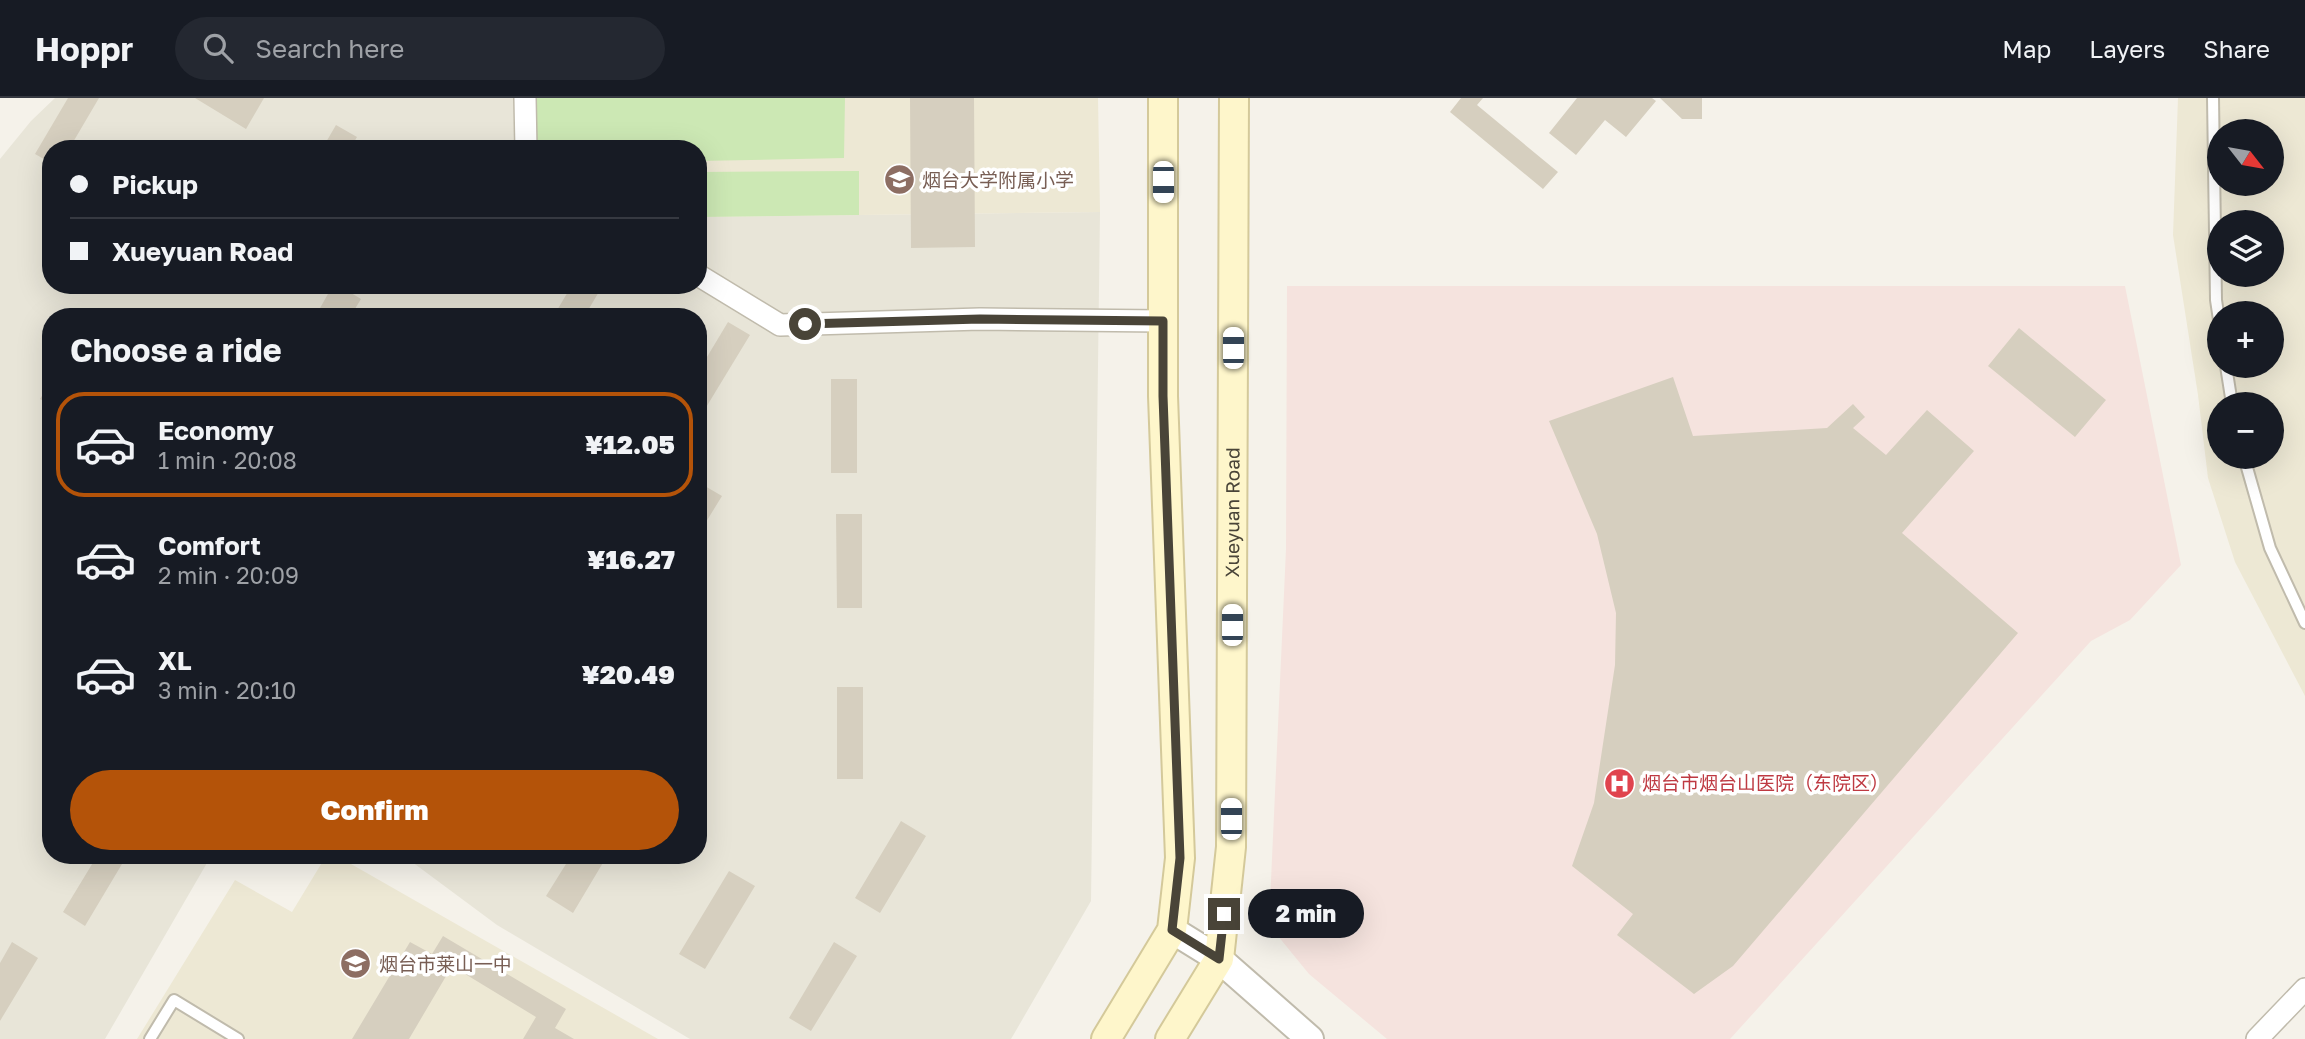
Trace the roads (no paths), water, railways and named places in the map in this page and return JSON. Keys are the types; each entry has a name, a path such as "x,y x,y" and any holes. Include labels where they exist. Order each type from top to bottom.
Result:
{"main road":[{"path":"1106,1039 1172,930 1180,858 1163,409 1163,98"},
{"name":"Xueyuan Road","path":"1170,1039 1219,959 1231,847 1234,98"}],"street":[{"path":"525,98 526,140"},
{"path":"707,280 780,325 980,319 1163,321"},
{"path":"1172,930 1219,959 1310,1039"},
{"path":"2258,1039 2305,989"}],"lane":[{"path":"2213,98 2216,301"},
{"path":"2247,469 2270,548 2305,623"},
{"path":"150,1039 174,1000 238,1039"}],"place":[{"name":"烟台大学附属小学","path":"899,180"},
{"name":"烟台市烟台山医院（东院区）","path":"1619,783"},
{"name":"烟台市莱山一中","path":"356,964"}]}
